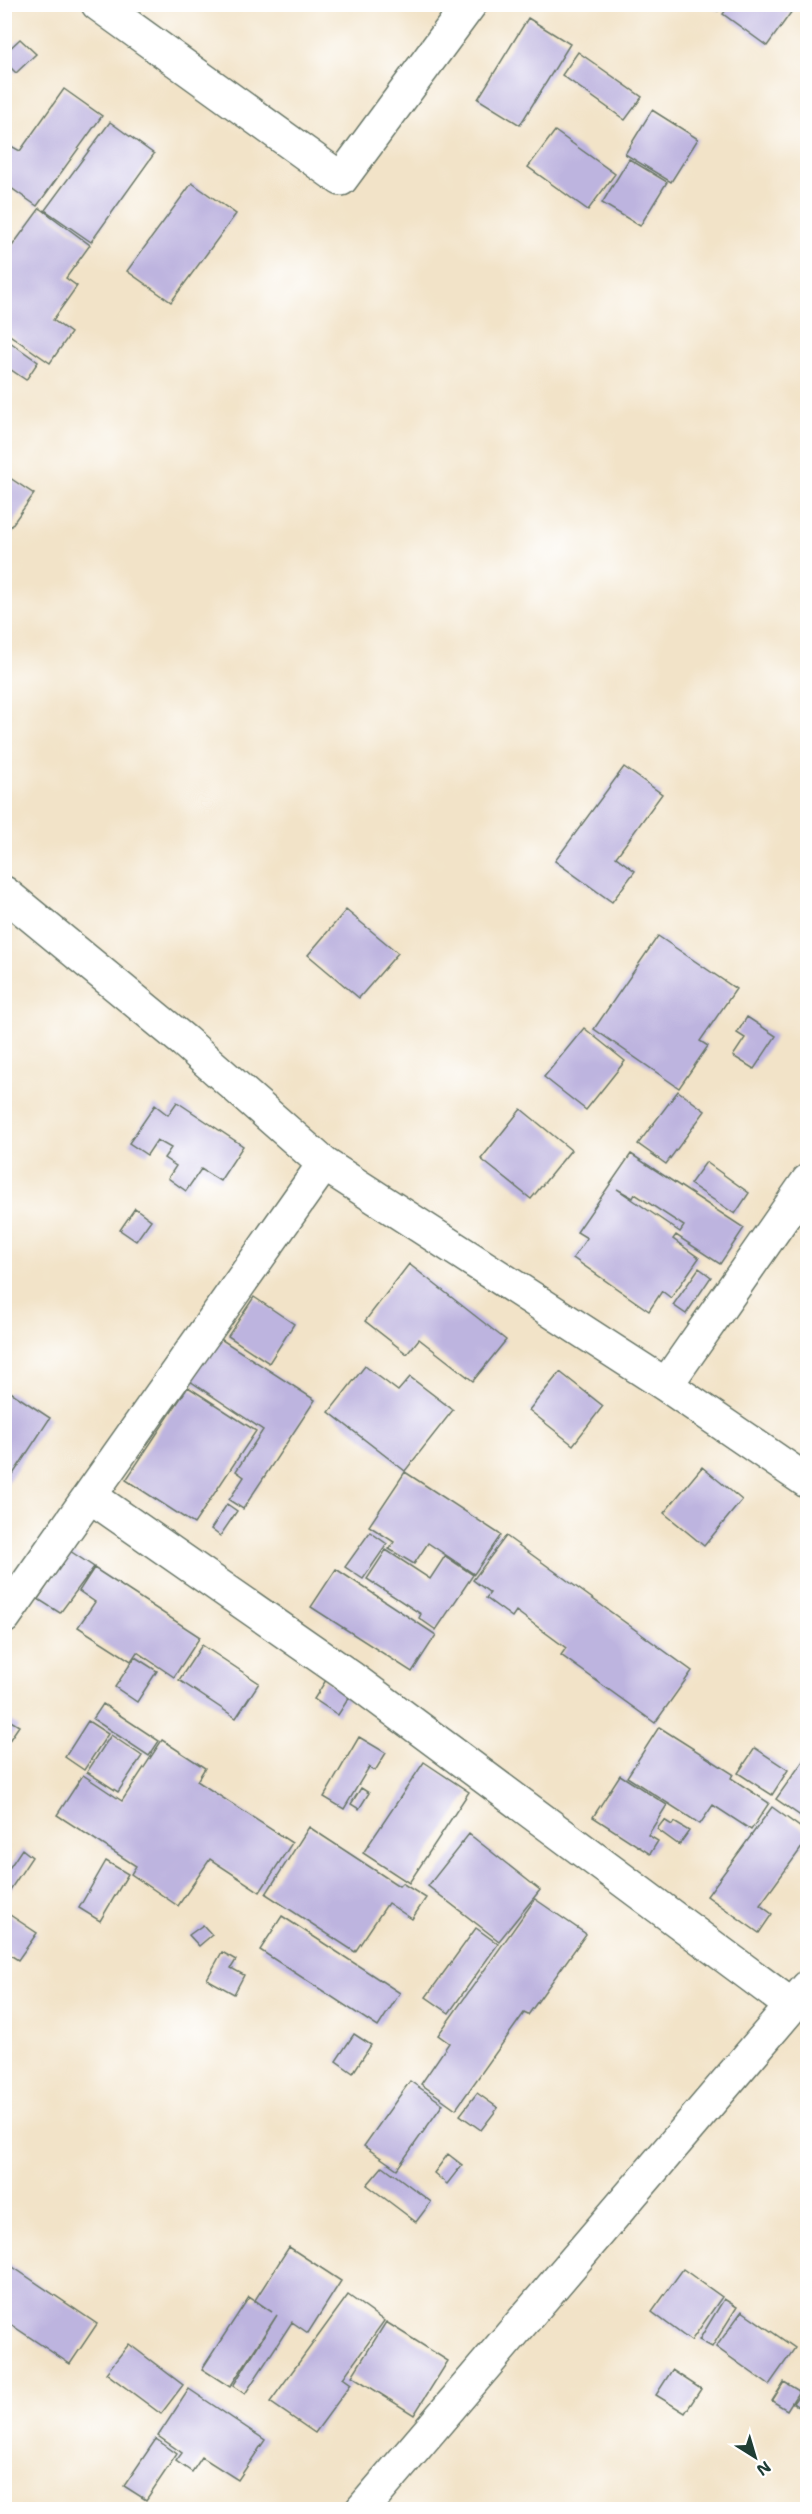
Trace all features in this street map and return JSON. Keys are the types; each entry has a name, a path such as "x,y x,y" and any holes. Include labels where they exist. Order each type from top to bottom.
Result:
{"street":[{"path":"98,4 341,178 470,4"},
{"path":"4,893 184,1041 324,1164 666,1385 807,1482"},
{"path":"4,1617 324,1164"},
{"path":"666,1385 807,1181"},
{"path":"90,1496 800,1996 362,2510"}],"building":[{"path":"708,4 723,4 718,11"},
{"path":"730,4 797,4 767,46 723,14"},
{"path":"528,18 570,44 520,125 478,99"},
{"path":"20,39 36,54 16,73 4,61 4,54"},
{"path":"578,52 642,97 625,120 562,75"},
{"path":"64,89 102,116 37,206 4,183 4,142 20,151"},
{"path":"652,110 698,139 671,182 625,154"},
{"path":"110,122 154,154 91,242 45,210"},
{"path":"555,131 615,174 588,210 528,167"},
{"path":"629,159 667,182 640,226 602,203"},
{"path":"192,183 236,214 171,302 127,271"},
{"path":"40,208 90,245 66,278 77,286 53,320 71,333 50,363 4,331 8,326 4,324 4,257"},
{"path":"10,342 38,362 26,380 4,365 4,349"},
{"path":"4,474 34,494 4,536"},
{"path":"624,767 662,794 616,857 635,871 612,902 555,861"},
{"path":"346,910 398,953 359,998 308,955"},
{"path":"658,936 736,989 700,1041 708,1046 679,1088 594,1029"},
{"path":"747,1017 776,1036 754,1069 733,1056 745,1038 737,1033"},
{"path":"584,1028 625,1061 586,1110 544,1077"},
{"path":"678,1091 705,1111 666,1164 638,1144"},
{"path":"177,1102 243,1146 220,1181 201,1169 186,1191 168,1178 176,1166 164,1158 171,1148 157,1140 147,1155 129,1143 155,1105 168,1115"},
{"path":"521,1109 571,1150 531,1199 481,1159"},
{"path":"631,1154 744,1228 720,1264 676,1235 673,1239 699,1258 671,1298 662,1291 649,1311 573,1258 587,1238 577,1232","holes":["617,1189 633,1198 635,1194 684,1226 680,1232"]},
{"path":"706,1162 749,1193 735,1214 690,1184"},
{"path":"135,1208 151,1220 136,1241 120,1230"},
{"path":"409,1264 506,1340 473,1381 419,1339 407,1354 365,1321"},
{"path":"699,1268 711,1277 686,1314 673,1305"},
{"path":"254,1297 294,1324 269,1363 228,1336"},
{"path":"216,1336 315,1400 243,1509 229,1500 244,1477 236,1471 263,1430 187,1379"},
{"path":"365,1366 398,1391 410,1377 453,1410 405,1471 329,1412"},
{"path":"560,1372 603,1406 573,1445 529,1410"},
{"path":"188,1387 256,1431 194,1524 126,1480"},
{"path":"9,1391 50,1418 4,1488 4,1398"},
{"path":"702,1467 742,1500 704,1546 664,1513"},
{"path":"405,1472 501,1535 474,1574 428,1543 414,1564 389,1549 394,1542 369,1526"},
{"path":"227,1504 237,1511 220,1536 211,1529"},
{"path":"370,1532 387,1544 363,1579 345,1567"},
{"path":"506,1536 692,1671 655,1723 561,1655 566,1648 516,1611 512,1617 486,1598 490,1593 473,1580"},
{"path":"386,1550 430,1579 445,1556 473,1575 436,1630 419,1618 421,1614 367,1579"},
{"path":"70,1551 94,1567 60,1613 38,1599"},
{"path":"94,1568 200,1637 174,1677 137,1652 131,1661 78,1627 95,1602 79,1591"},
{"path":"336,1569 436,1635 412,1672 311,1607"},
{"path":"202,1645 259,1683 236,1718 179,1680"},
{"path":"135,1657 157,1671 137,1702 115,1687"},
{"path":"326,1680 350,1696 338,1715 314,1699"},
{"path":"103,1704 159,1741 149,1756 93,1719"},
{"path":"4,1717 19,1726 4,1748"},
{"path":"88,1721 108,1734 84,1770 65,1757"},
{"path":"659,1727 733,1774 731,1778 769,1803 751,1830 713,1805 700,1824 627,1777"},
{"path":"111,1735 142,1756 118,1792 87,1772"},
{"path":"359,1737 386,1753 375,1771 369,1767 344,1809 324,1797"},
{"path":"162,1740 205,1768 197,1781 292,1843 260,1892 210,1859 178,1906 131,1874 136,1866 57,1815 83,1775 122,1801"},
{"path":"755,1748 788,1770 772,1795 738,1773"},
{"path":"808,1754 808,1821 776,1799"},
{"path":"424,1762 469,1792 409,1883 363,1853"},
{"path":"620,1775 667,1805 648,1835 658,1841 650,1854 593,1817"},
{"path":"361,1788 369,1793 359,1809 351,1804"},
{"path":"772,1807 808,1833 808,1839 760,1905 772,1914 759,1933 707,1896"},
{"path":"664,1820 672,1825 674,1822 689,1831 679,1845 657,1829"},
{"path":"309,1827 399,1886 402,1883 426,1898 412,1919 388,1903 355,1952 266,1894"},
{"path":"469,1834 540,1890 499,1941 428,1886"},
{"path":"22,1849 32,1857 4,1899 4,1864 10,1867"},
{"path":"106,1861 128,1874 100,1921 79,1908"},
{"path":"535,1899 586,1934 528,2015 524,2013 456,2109 421,2084 449,2043 438,2035"},
{"path":"4,1911 37,1933 18,1960 4,1951"},
{"path":"282,1916 400,1993 378,2027 260,1950"},
{"path":"203,1925 212,1935 199,1946 189,1935"},
{"path":"476,1928 498,1944 449,2013 426,1997"},
{"path":"222,1952 236,1960 231,1968 244,1975 234,1994 207,1979"},
{"path":"354,2034 371,2045 353,2073 336,2061"},
{"path":"410,2081 443,2104 397,2169 364,2146"},
{"path":"477,2093 498,2108 481,2130 460,2115"},
{"path":"448,2154 462,2165 447,2184 434,2173"},
{"path":"383,2166 431,2202 416,2222 367,2185"},
{"path":"289,2247 341,2281 308,2333 292,2322 245,2394 233,2386 277,2315 230,2387 202,2369 249,2297 272,2312 255,2300"},
{"path":"4,2261 97,2324 70,2364 4,2320"},
{"path":"683,2269 722,2297 691,2341 652,2312"},
{"path":"348,2295 384,2321 343,2378 351,2384 315,2433 270,2402"},
{"path":"724,2299 737,2307 712,2347 699,2340"},
{"path":"742,2311 795,2348 769,2385 716,2347"},
{"path":"386,2322 448,2361 414,2415 352,2376"},
{"path":"129,2344 183,2385 161,2414 106,2373"},
{"path":"672,2370 701,2389 685,2413 656,2395"},
{"path":"784,2382 799,2391 787,2410 772,2401"},
{"path":"808,2382 808,2413 793,2403"},
{"path":"189,2389 265,2440 238,2480 202,2457 192,2472 176,2461 182,2453 158,2436"},
{"path":"156,2439 177,2454 146,2500 124,2486"}]}
